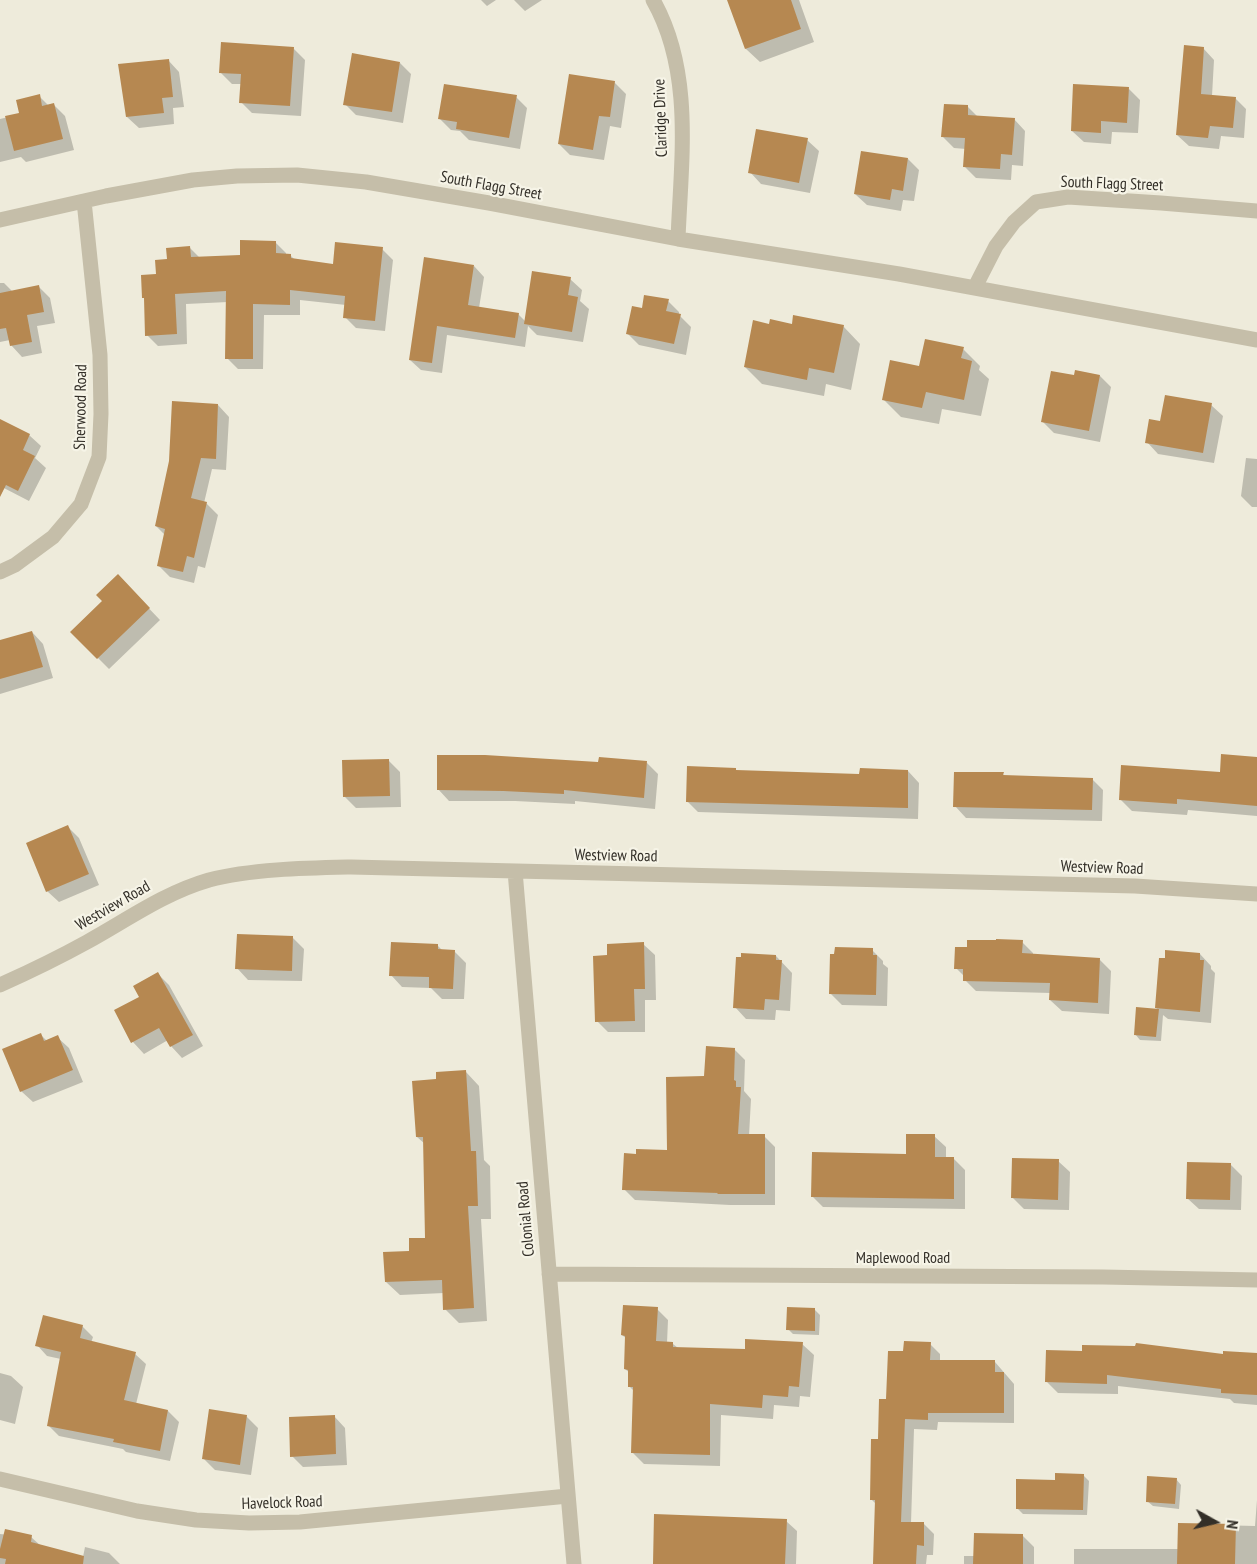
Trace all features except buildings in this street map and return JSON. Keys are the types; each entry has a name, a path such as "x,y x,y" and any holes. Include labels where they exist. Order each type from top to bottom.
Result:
{"street":[{"name":"Claridge Drive","path":"653,0 664,18 677,67 682,118 678,239"},
{"name":"South Flagg Street","path":"0,220 192,180 237,176 297,176 366,182 678,239 975,287 1257,340"},
{"name":"South Flagg Street","path":"975,287 996,246 1014,222 1036,202 1068,197 1257,211"},
{"name":"Sherwood Road","path":"0,572 15,566 53,537 81,504 99,457 100,355 84,201"},
{"name":"Westview Road","path":"0,985 88,942 171,893 210,880 246,873 351,867 1135,886 1257,894"},
{"name":"Colonial Road","path":"515,871 574,1564"},
{"name":"Maplewood Road","path":"549,1274 1257,1280"},
{"name":"Havelock Road","path":"0,1479 137,1511 196,1520 249,1523 300,1522 568,1496"}]}
